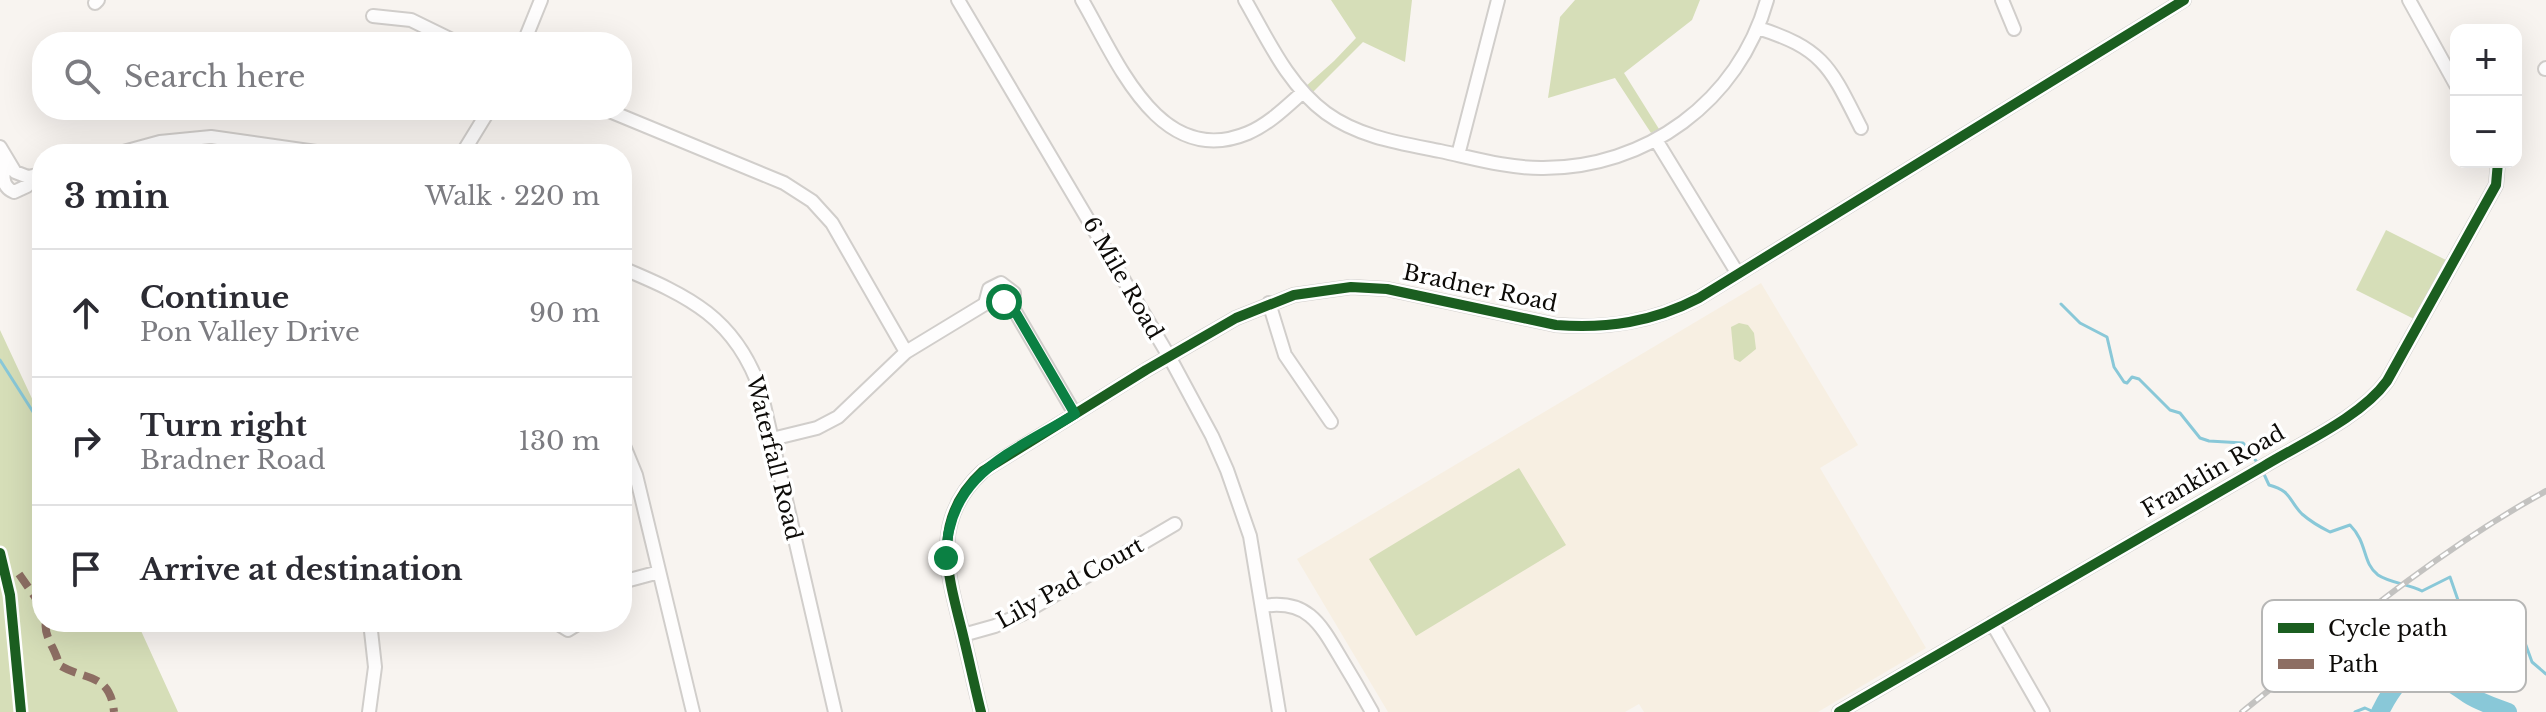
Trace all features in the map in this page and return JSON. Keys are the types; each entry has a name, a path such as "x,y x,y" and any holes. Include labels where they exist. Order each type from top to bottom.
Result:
{"street":[{"path":"528,32 541,0"},
{"name":"6 Mile Road","path":"958,0 1170,358 1227,470 1250,536 1279,712"},
{"path":"1082,0 1144,104 1163,123 1184,134 1216,140 1248,133 1303,92"},
{"path":"1245,0 1283,66 1303,92 1327,114 1360,132 1518,167 1560,168 1612,159 1656,140 1689,119 1718,93 1743,59 1767,0"},
{"path":"1458,155 1498,0"},
{"path":"2002,0 2014,29"},
{"name":"Bradner Road","path":"981,712 946,558 949,526 968,486 983,471 1236,318 1269,303 1320,290 1372,288 1556,325 1602,327 1637,322 1670,312 1738,274 2184,0"},
{"path":"2409,0 2450,74"},
{"path":"373,16 411,20 436,32"},
{"path":"1758,28 1790,38 1812,52 1839,85 1861,128"},
{"path":"468,144 483,120"},
{"path":"631,120 784,183 804,195 832,223 906,352"},
{"path":"153,144 211,137 260,144"},
{"path":"1656,140 1738,274"},
{"path":"0,147 15,172 22,176 32,175"},
{"path":"6,160 2,174 8,190 21,190 32,180"},
{"name":"Franklin Road","path":"1839,712 2260,468 2366,402 2381,388 2496,185 2497,168"},
{"name":"Waterfall Road","path":"632,272 687,296 704,308 728,331 757,379 835,712"},
{"path":"772,439 817,428 838,417 906,352 985,304 999,301 1013,308 1075,414"},
{"path":"1269,303 1285,355 1331,422"},
{"path":"632,465 693,712"},
{"name":"Lily Pad Court","path":"963,635 1022,614 1175,524"},
{"path":"632,579 659,572"},
{"path":"1263,606 1292,606 1318,622 1372,712"},
{"path":"1992,623 2043,712"},
{"path":"369,712 375,667 371,632"}],"shaded area":[{"path":"1761,283 1858,445 1820,468 1926,648 1818,712 1644,712 1639,704 1625,712 1388,712 1297,559"}],"green space":[{"path":"1331,0 1412,0 1405,62 1363,42 1312,93 1305,87 1356,38"},
{"path":"1575,0 1700,0 1692,20 1624,73 1659,129 1651,133 1615,78 1548,98 1560,17"},
{"path":"2386,230 2446,260 2416,320 2356,290"},
{"path":"1739,323 1748,325 1754,333 1756,349 1740,362 1734,359 1731,327"},
{"path":"0,330 32,399 32,632 142,632 178,712 0,712"},
{"path":"1519,468 1566,545 1416,636 1369,559"}],"waterway":[{"path":"2061,304 2080,323 2107,337 2114,367 2124,382 2127,383 2132,377 2139,379 2170,410 2180,413 2200,438 2243,443 2259,465"},
{"path":"0,360 32,410"},
{"path":"2263,472 2269,485 2286,493 2302,514 2319,526 2330,532 2350,525 2360,539 2369,565 2378,575 2422,591 2450,577 2458,600"},
{"path":"2526,646 2532,662 2546,674"},
{"path":"2380,712 2391,692"},
{"path":"2465,692 2508,712"},
{"path":"2355,712 2365,708 2374,712"}],"railway":[{"path":"2383,600 2465,540 2546,491"},
{"path":"2242,712 2267,692"}],"marked path":[{"path":"19,574 32,593"},
{"path":"46,632 59,665 102,684 112,699 114,712"}],"cycle path":[{"path":"981,712 948,564 947,544 956,507 983,471 1146,370 1236,318 1294,295 1351,287 1387,289 1556,325 1612,325 1664,313 1699,298 2184,0"},
{"path":"1839,712 2313,438 2362,406 2387,381 2496,185 2497,168"},
{"path":"0,553 10,595 21,712"}],"route":[{"path":"946,558 952,516 975,478 1075,414 1013,308 1004,302"}]}
